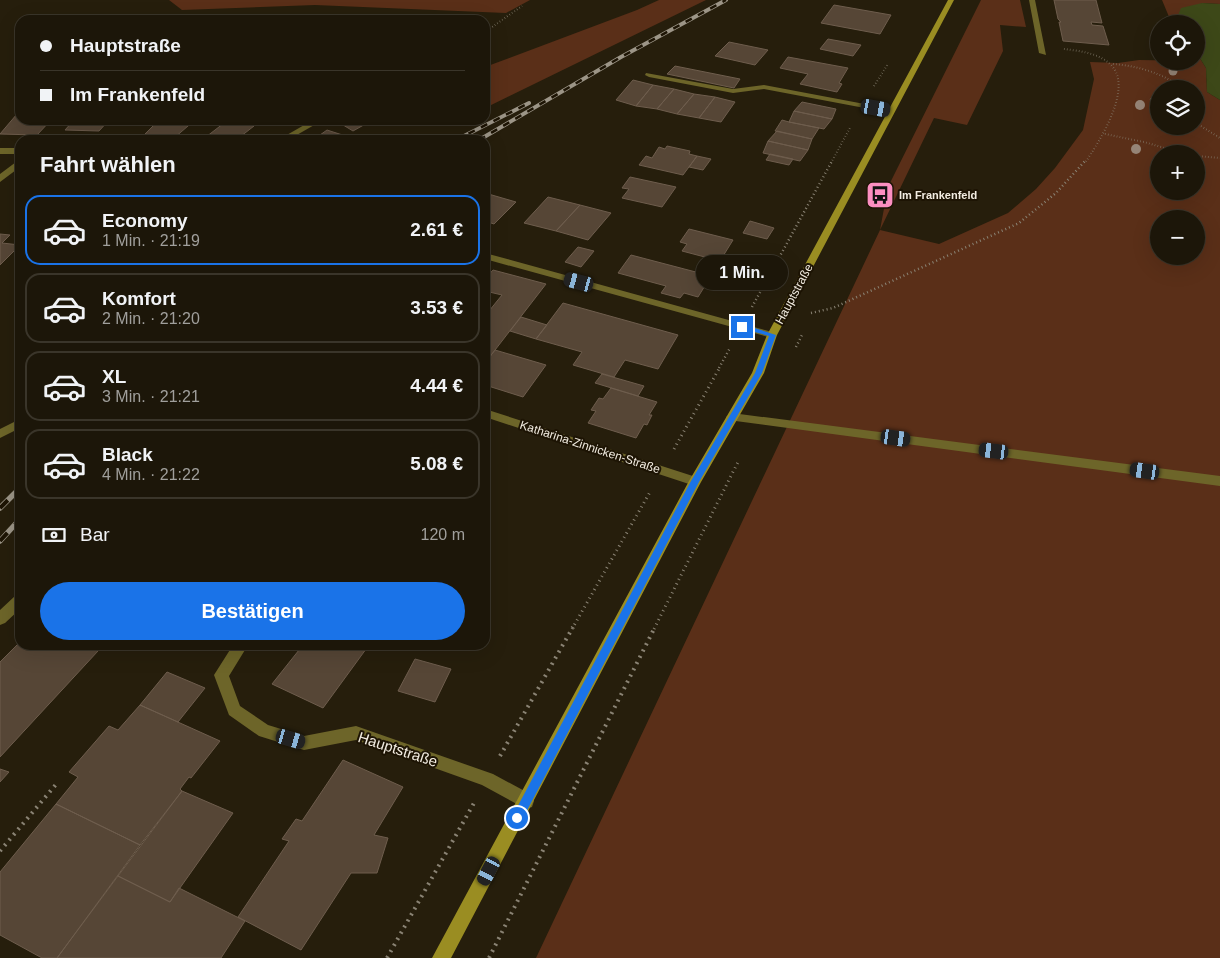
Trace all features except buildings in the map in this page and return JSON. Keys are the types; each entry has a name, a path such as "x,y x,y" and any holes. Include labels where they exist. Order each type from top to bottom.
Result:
{"main road":[{"name":"Hauptstraße","path":"442,958 695,481 758,373 772,335 951,0"}],"street":[{"path":"1032,0 1042,50"},
{"path":"649,75 733,91 764,87 891,111"},
{"path":"291,135 310,125"},
{"path":"0,151 15,151"},
{"path":"0,179 15,166"},
{"path":"490,259 772,335"},
{"name":"Katharina-Zinnicken-Straße","path":"490,415 695,481"},
{"path":"732,417 1220,480"},
{"path":"0,434 15,426"},
{"path":"0,619 15,605"},
{"name":"Hauptstraße","path":"238,650 221,675 234,710 264,731 304,743 356,734 488,779 526,801"}],"path":[{"path":"490,28 522,6"},
{"path":"1042,50 1088,53 1112,64 1121,64 1144,70 1167,80"},
{"path":"781,320 833,308 1023,220 1075,174 1104,134 1116,101 1119,84 1117,73 1112,64"},
{"path":"1205,129 1220,138"},
{"path":"1104,134 1154,145"},
{"path":"1205,157 1220,158"},
{"path":"810,321 817,306"},
{"path":"793,354 806,329"},
{"path":"489,958 759,421"},
{"path":"0,851 58,782"}],"shaded area":[{"path":"169,0 530,0 506,13 315,5 182,10"},
{"path":"659,0 706,0 490,106 490,65"},
{"path":"981,0 1020,0 1026,27 1000,25 1003,51 967,125 934,118 880,230 888,187"},
{"path":"1162,0 1220,0 1220,4 1202,3 1184,15 1168,15"},
{"path":"1202,3 1220,4 1220,100 1207,92 1205,15 1178,15 1181,8"},
{"path":"1150,60 1150,70 1205,70 1205,66 1207,92 1220,100 1220,958 536,958 880,230 939,244 1008,213 1036,189 1055,168 1083,130 1094,79 1090,62 1118,63"}],"railway":[{"path":"488,135 621,57 726,0"},
{"path":"490,123 529,103"},
{"path":"466,135 486,125"},
{"path":"0,508 15,493"},
{"path":"0,541 15,524"}],"place":[{"name":"Im Frankenfeld","path":"880,195"}],"route":[{"path":"517,818 695,481 758,373 772,335 742,327"}]}
